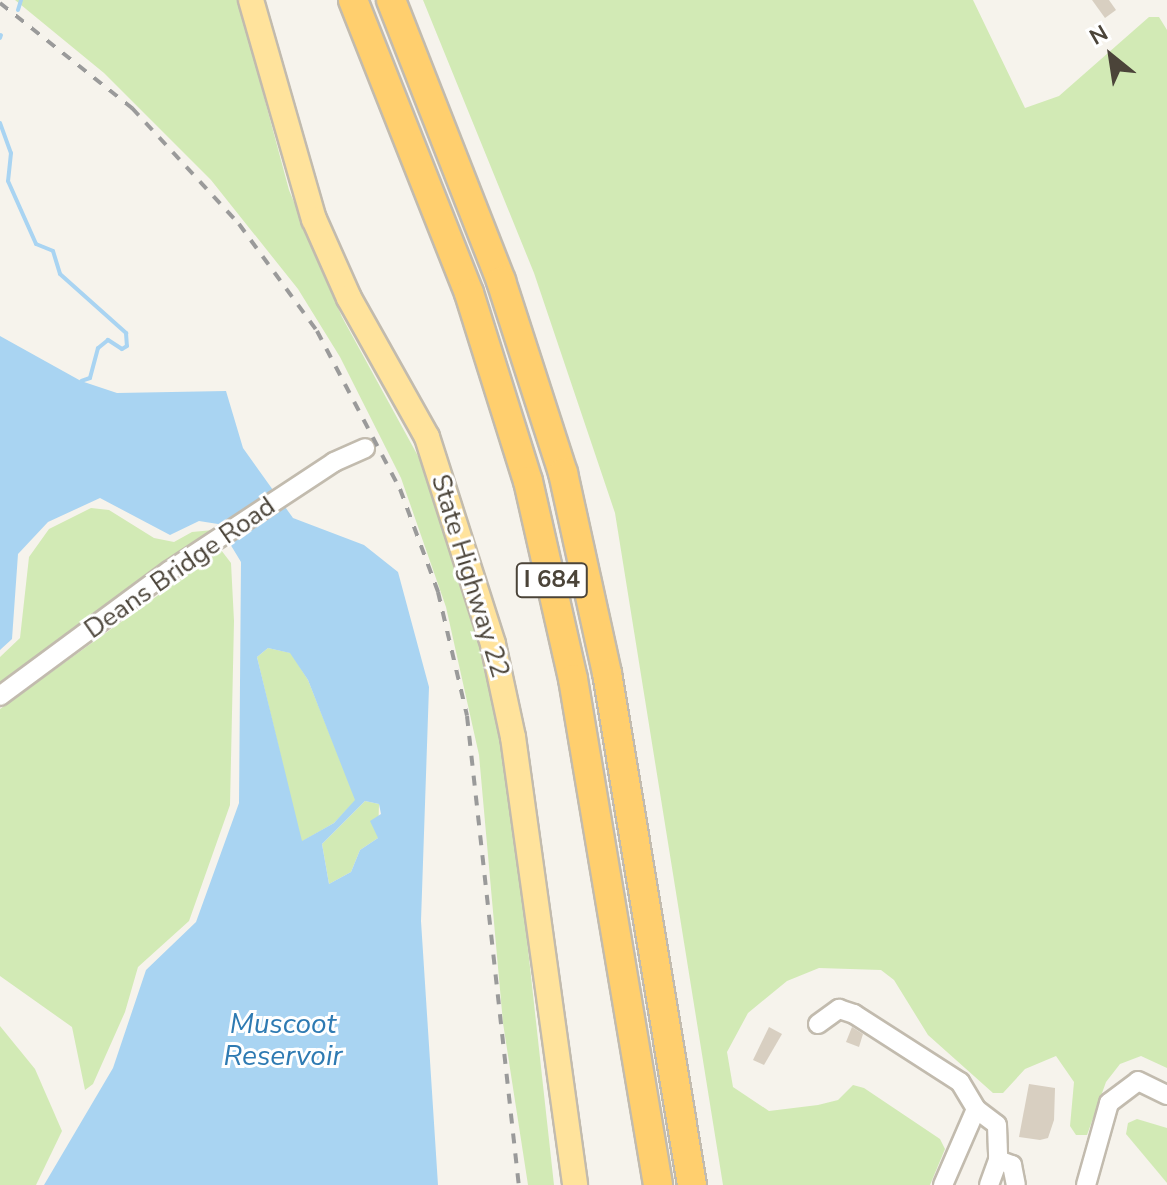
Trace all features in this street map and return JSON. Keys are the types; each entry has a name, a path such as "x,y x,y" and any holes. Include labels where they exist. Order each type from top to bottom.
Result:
{"highway":[{"name":"I 684","path":"353,0 469,293 528,481 573,679 658,1185"},
{"name":"I 684","path":"391,0 501,281 565,483 607,673 692,1185"}],"main road":[{"name":"State Highway 22","path":"251,0 314,219 349,298 427,437 493,644 513,737 575,1185"}],"street":[{"name":"Deans Bridge Road","path":"0,696 224,534 365,448"},
{"path":"818,1024 839,1009 854,1014 960,1082 976,1109 997,1125 998,1160 989,1185"},
{"path":"1086,1185 1109,1103 1138,1081 1167,1095"},
{"path":"943,1185 976,1109"},
{"path":"998,1160 1012,1165 1016,1185"}],"green space":[{"path":"15,0 238,0 289,190 342,317 424,467 481,636 514,822 554,1185 528,1185 503,1023 479,755 446,607 401,478 340,357 298,289 211,180 104,73"},
{"path":"423,0 973,0 1025,108 1059,96 1149,17 1159,17 1167,30 1167,1068 1141,1056 1120,1064 1106,1082 1087,1135 1076,1135 1070,1126 1074,1082 1056,1056 1025,1069 1003,1093 993,1093 928,1035 894,980 881,970 819,968 787,981 748,1013 727,1052 733,1087 769,1111 818,1105 838,1100 853,1085 864,1088 940,1139 945,1149 930,1185 723,1185 615,513 534,273"},
{"path":"91,508 109,510 154,538 174,542 192,532 213,530 0,686 0,657 20,638 29,557 49,529"},
{"path":"221,550 231,563 234,621 230,805 189,921 138,967 125,1012 93,1084 85,1090 72,1027 0,976 0,709"},
{"path":"268,648 291,653 308,680 356,800 334,823 301,842 257,657"},
{"path":"365,801 379,804 378,838 360,850 351,872 329,884 322,844"},
{"path":"0,1026 35,1069 62,1131 36,1185 0,1185"},
{"path":"1137,1119 1167,1128 1167,1183 1126,1134 1128,1123"}],"water":[{"name":"Muscoot Reservoir","path":"0,336 81,381 117,393 226,391 243,448 293,518 364,545 398,572 429,687 421,921 438,1185 44,1185 113,1068 146,970 196,922 239,803 241,562 218,524 199,521 170,535 100,498 48,522 18,554 12,639 0,650","holes":["268,648 290,653 308,680 355,800 334,823 302,841 257,657","365,801 379,804 381,814 370,821 378,838 360,850 351,872 329,884 322,844"]}],"building":[{"path":"1092,0 1109,0 1116,10 1105,18"},
{"path":"769,1027 782,1034 764,1065 753,1060"},
{"path":"852,1027 863,1034 859,1047 846,1042"},
{"path":"1029,1084 1055,1088 1054,1120 1048,1138 1019,1137"}],"waterway":[{"path":"18,10 21,0"},
{"path":"0,123 11,153 8,181 36,244 53,251 60,274 126,333 127,346 122,349 108,340 98,348 90,378 81,381"}],"railway":[{"path":"0,3 132,108 239,224 317,331 400,489 438,592 467,716 519,1185"}]}
